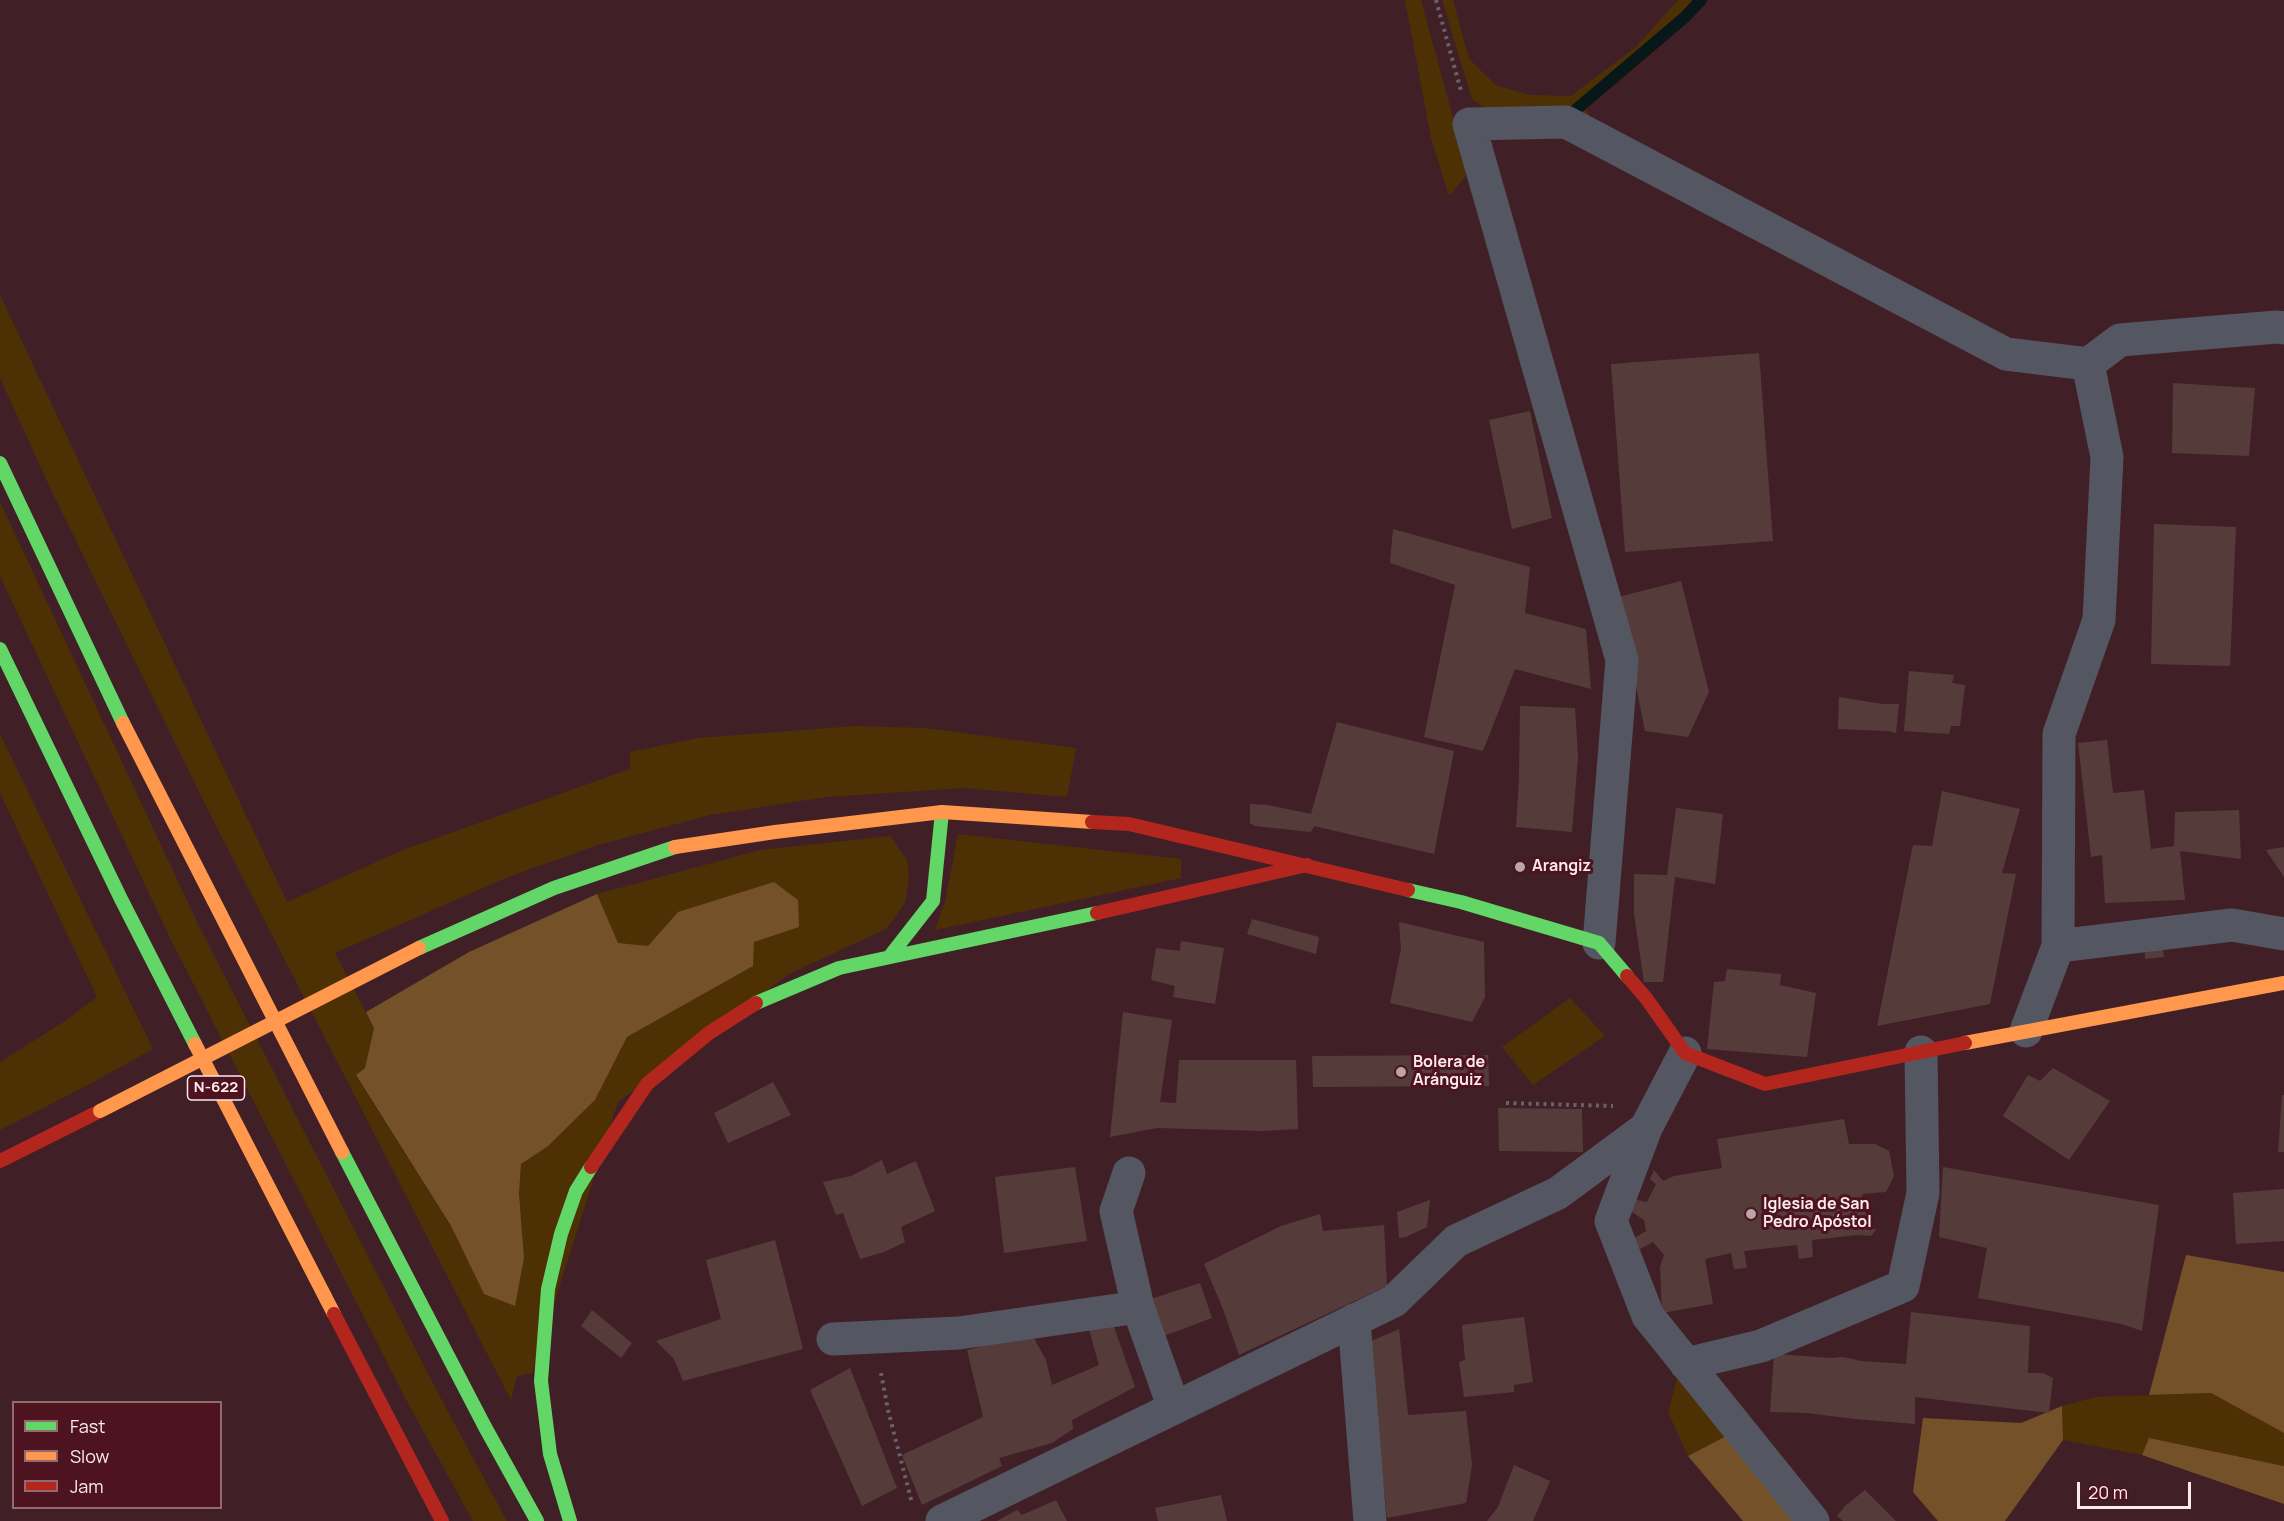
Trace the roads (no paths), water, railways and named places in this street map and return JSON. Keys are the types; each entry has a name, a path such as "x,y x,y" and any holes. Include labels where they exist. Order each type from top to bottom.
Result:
{"main road":[{"path":"0,463 41,554 158,793 463,1385 537,1521"},
{"name":"N-622","path":"0,649 121,899 235,1126 442,1521"},
{"path":"890,956 933,901 942,812"},
{"path":"0,1161 419,948 554,888 672,848 775,832 942,812 1129,824 1461,902 1599,943 1646,998 1685,1053 1765,1084 2026,1031 2284,983"},
{"path":"570,1521 550,1454 541,1381 548,1289 561,1234 576,1191 647,1084 709,1033 759,1001 839,968 1168,898 1307,865"}],"street":[{"path":"1599,943 1622,660 1469,124 1566,122 2006,354 2088,364 2120,340 2284,328"},
{"path":"2026,1031 2058,946 2059,734 2099,620 2107,457 2088,364"},
{"path":"2058,946 2232,925 2284,934"},
{"path":"1686,1364 1761,1346 1903,1286 1923,1193 1922,1052"},
{"path":"1685,1053 1653,1116 1611,1221 1648,1317 1812,1521"},
{"path":"928,1515 1174,1408 1394,1301 1456,1241 1557,1193 1653,1116"},
{"path":"1129,1173 1116,1211 1138,1307 1174,1408"},
{"path":"833,1339 959,1333 1138,1307"},
{"path":"1354,1320 1370,1521"}],"waterway":[{"path":"1572,113 1685,17 1701,0"}],"place":[{"name":"Arangiz","path":"1520,867"},
{"name":"Bolera de Aránguiz","path":"1401,1072"},
{"name":"Iglesia de San Pedro Apóstol","path":"1751,1214"}]}
